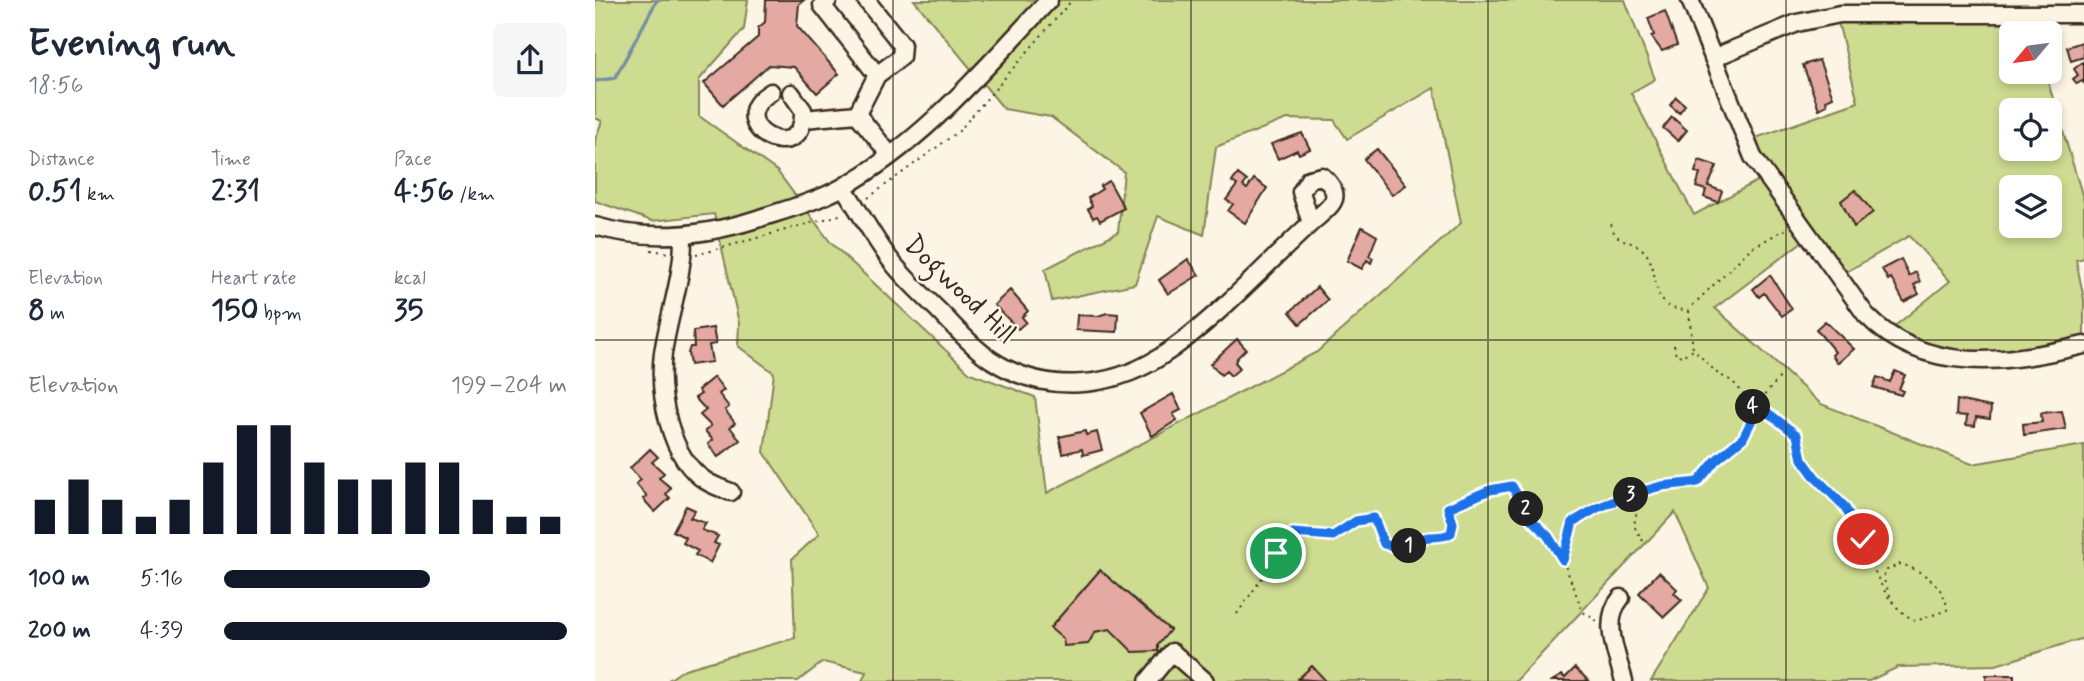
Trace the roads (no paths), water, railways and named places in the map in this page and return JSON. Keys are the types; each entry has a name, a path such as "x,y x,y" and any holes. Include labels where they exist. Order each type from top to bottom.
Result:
{"street":[{"path":"828,0 822,5 877,75"},
{"path":"857,114 877,75 901,57 902,45 866,0"},
{"path":"595,226 632,234 683,235 739,225 843,187 890,155 949,106 1049,0"},
{"path":"1690,0 1743,135 1767,179 1878,327 1918,350 1980,360 2025,359 2084,345"},
{"path":"1713,58 1797,23 1840,14 2084,14"},
{"path":"771,92 759,102 756,125 767,137 782,141 790,138 802,127 804,119 800,103 791,93"},
{"path":"857,114 890,155"},
{"path":"804,119 857,114"},
{"name":"Dogwood Hill","path":"843,187 893,264 973,345 1016,372 1064,384 1122,375 1161,356 1255,276 1311,223"},
{"path":"683,235 684,256 663,352 664,394 674,434 683,455 705,481 731,492"},
{"path":"1621,598 1611,609 1611,632 1624,681"},
{"path":"1148,681 1172,652 1205,681"}],"waterway":[{"path":"595,81 615,78 657,0"}]}
